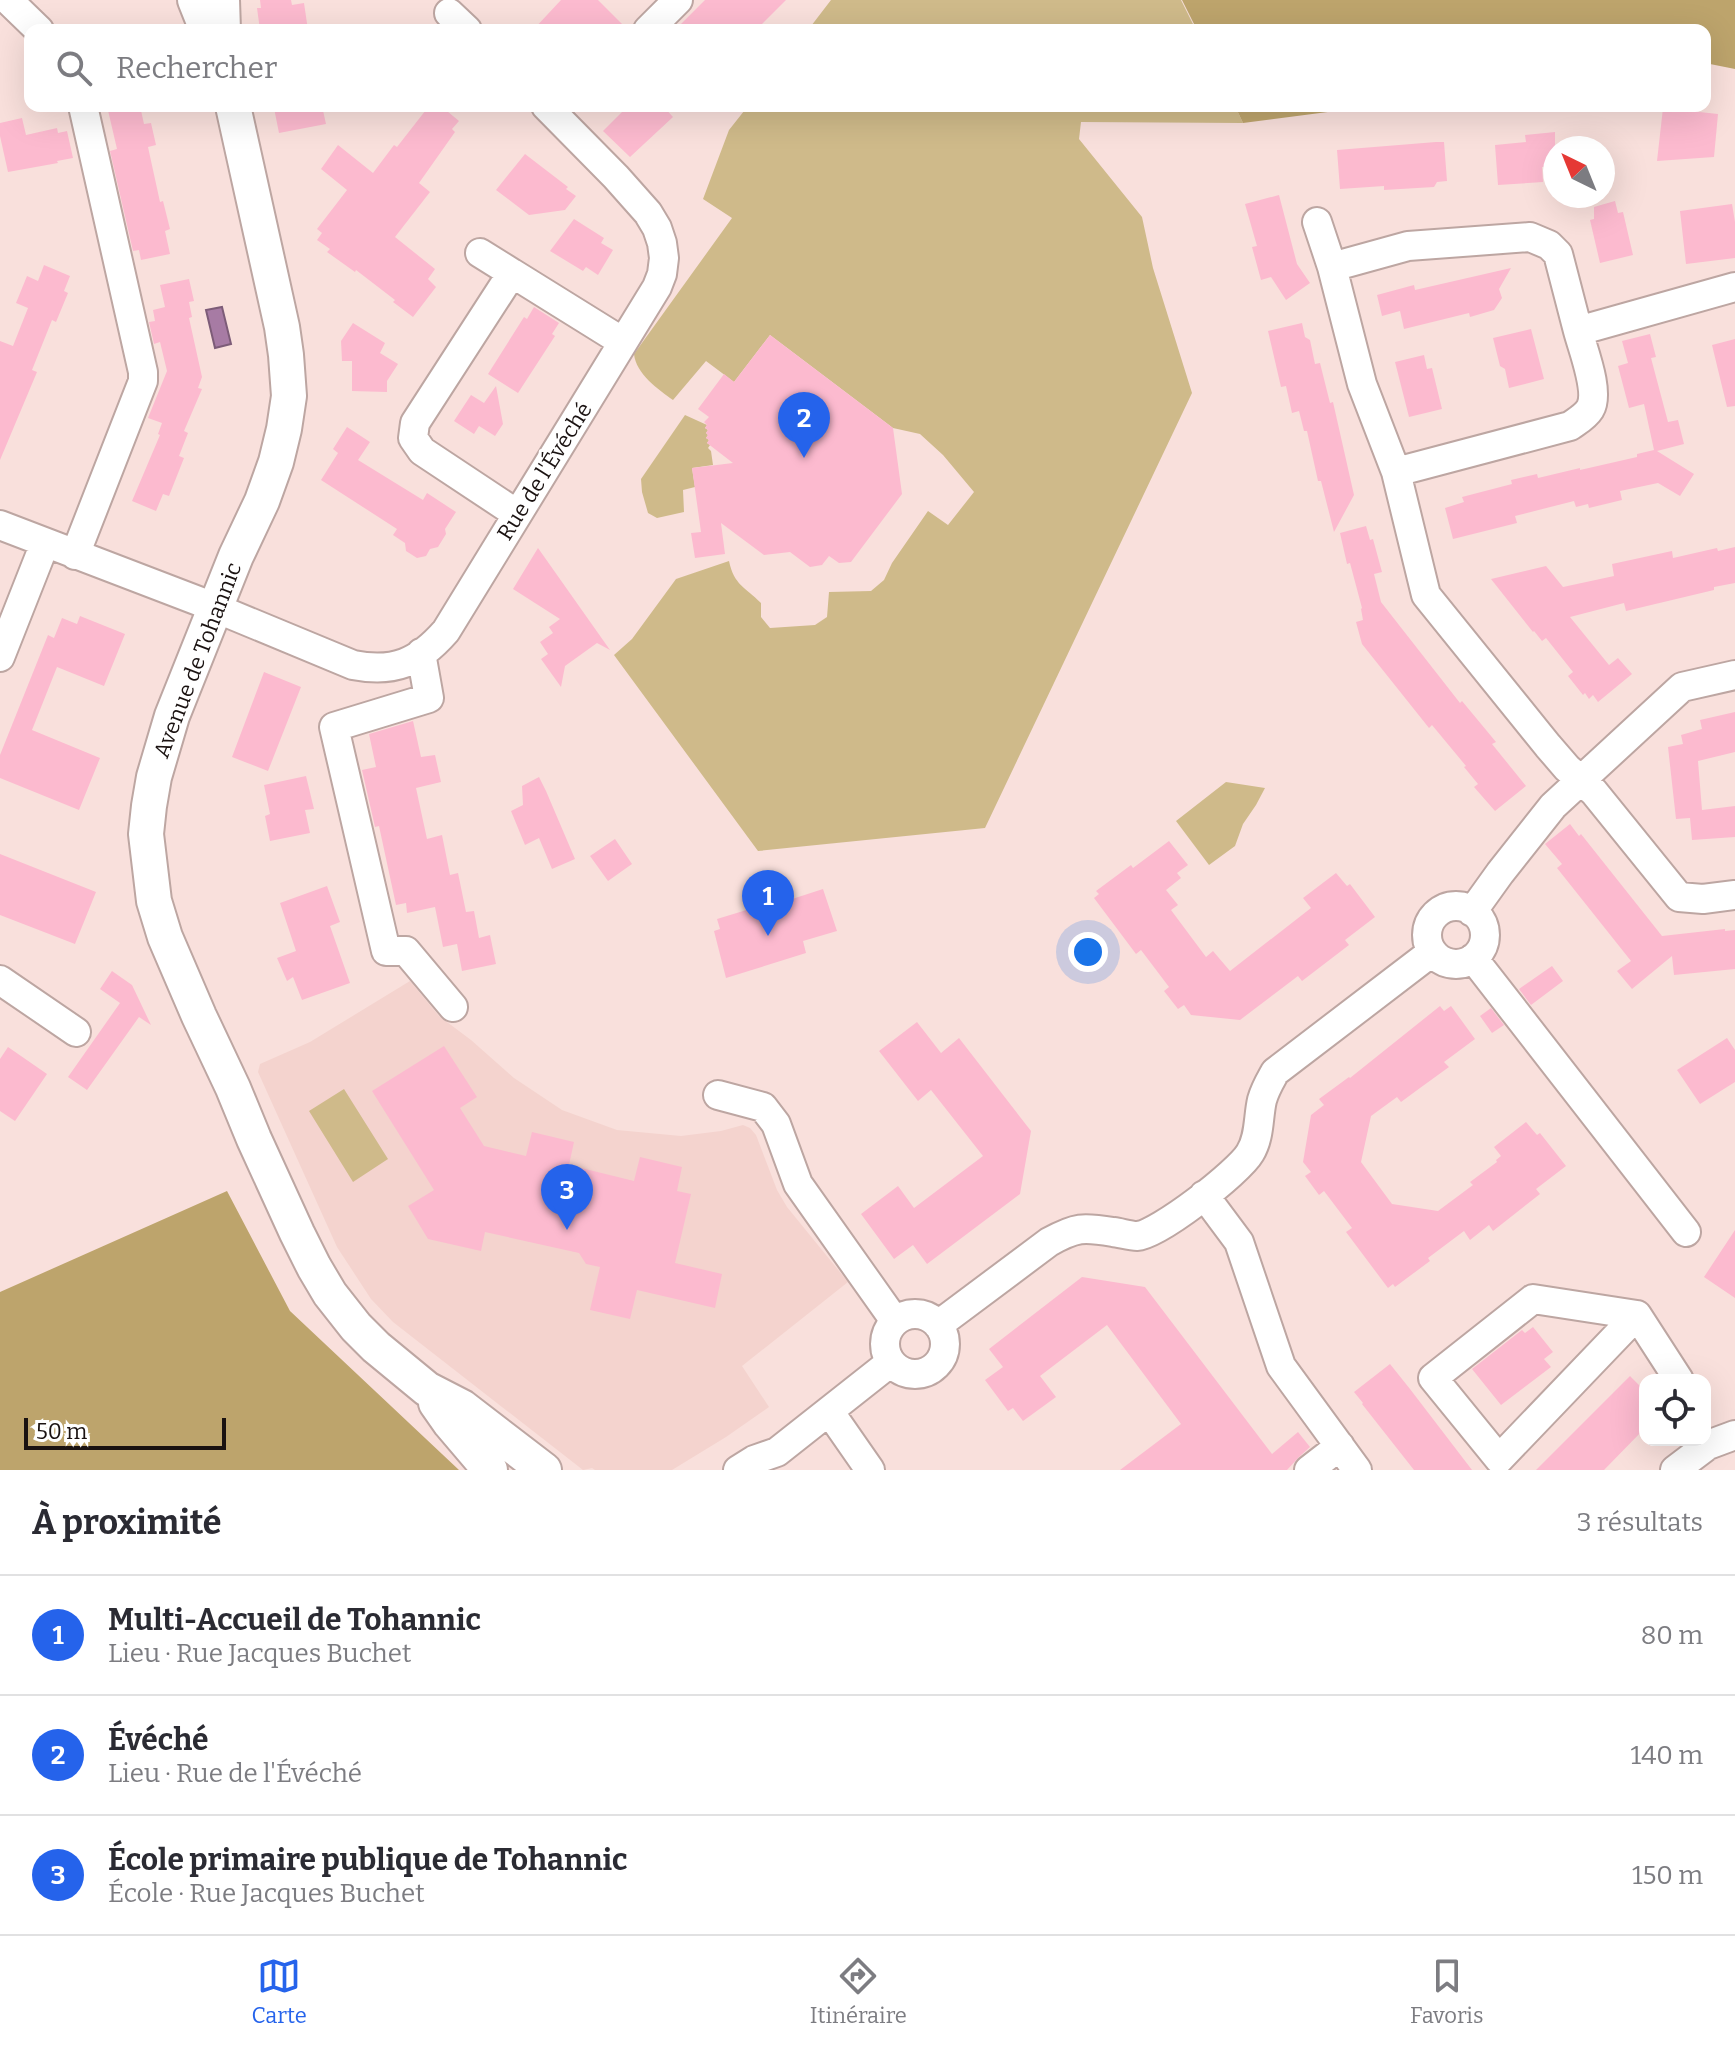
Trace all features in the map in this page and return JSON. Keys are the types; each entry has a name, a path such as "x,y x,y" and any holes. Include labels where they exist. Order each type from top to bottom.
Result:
{"street":[{"path":"8,0 33,24"},
{"path":"195,0 205,24"},
{"path":"222,0 223,24"},
{"path":"75,555 140,393 143,372 84,112"},
{"name":"Avenue de Tohannic","path":"234,112 282,327 289,396 276,462 172,716 154,777 146,834 154,901 165,937 199,1016 314,1267 330,1294 376,1347 427,1389 462,1407 544,1470"},
{"name":"Rue de l'Évéché","path":"0,525 215,607 353,665 375,669 396,667 421,653 446,631 657,287 662,274 662,243 648,213 560,112"},
{"path":"1317,222 1332,267 1362,384 1396,472 1426,595 1548,746 1594,792 1679,897 1703,899 1735,895"},
{"path":"1332,267 1408,246 1530,237 1549,245 1558,254 1593,391 1589,412 1570,426 1396,472"},
{"path":"480,253 623,342"},
{"path":"512,273 415,423 413,438 422,451 517,514"},
{"path":"1578,331 1735,287"},
{"path":"0,657 45,543"},
{"path":"421,653 429,698 334,727 386,951 406,951 453,1007"},
{"path":"1472,912 1553,806 1682,687 1735,675"},
{"path":"1455,906 1472,912 1479,918 1484,935 1480,951 1473,958 1456,964 1439,959 1432,952 1427,936 1432,919 1446,908 1455,906"},
{"path":"938,1325 1068,1231 1083,1228 1137,1236 1150,1233 1204,1195 1237,1169 1250,1153 1257,1137 1267,1084 1275,1072 1432,952"},
{"path":"1473,958 1686,1232"},
{"path":"0,980 76,1032"},
{"path":"718,1095 763,1107 776,1124 798,1184 895,1321"},
{"path":"1204,1195 1239,1242 1281,1366 1357,1470"},
{"path":"1637,1315 1499,1459 1433,1378 1533,1299 1637,1315 1675,1374"},
{"path":"918,1314 929,1317 938,1325 946,1347 942,1359 923,1374 911,1375 899,1371 886,1352 885,1341 895,1321 906,1315 918,1314"},
{"path":"738,1470 754,1460 772,1461 891,1362"},
{"name":"Avenue de Tohannic","path":"427,1389 450,1423 490,1470"},
{"path":"829,1411 870,1470"},
{"path":"1675,1470 1719,1434"},
{"path":"1309,1470 1340,1446"}],"shaded area":[{"path":"831,0 1181,0 1193,24 813,24"},
{"path":"1182,0 1735,0 1735,69 1711,64 1711,24 1194,24"},
{"path":"743,112 1238,112 1243,123 1081,122 1079,139 1142,217 1153,268 1192,393 985,828 758,851 614,655 632,639 676,579 729,561 737,581 761,603 761,617 770,628 815,625 827,617 829,592 871,591 884,580 928,511 948,525 974,492 943,455 920,434 893,428 770,335 734,382 706,361 673,400 639,368 634,354 732,218 703,199 729,130"},
{"path":"1238,112 1328,112 1243,123"},
{"path":"222,307 231,344 215,348 206,310"},
{"path":"685,415 707,425 706,438 709,440 707,443 713,465 692,468 695,487 683,490 684,512 657,518 648,513 641,479"},
{"path":"1226,782 1265,788 1243,824 1235,846 1209,865 1176,821"},
{"path":"410,981 439,1016 514,1078 562,1110 617,1130 681,1136 743,1125 756,1135 777,1190 787,1207 848,1282 742,1366 769,1407 672,1470 583,1470 393,1322 371,1299 337,1247 258,1072 260,1064 310,1042"},
{"path":"344,1089 388,1159 353,1182 309,1111"},
{"path":"227,1191 290,1311 459,1470 0,1470 0,1292"}],"building":[{"path":"260,0 291,0 292,5 304,3 307,24 259,24 257,8 261,8"},
{"path":"561,0 598,0 622,24 539,24"},
{"path":"705,0 786,0 762,24 681,24"},
{"path":"108,112 141,112 144,124 151,123 156,145 148,147 160,202 163,201 170,229 165,231 170,254 141,260 139,250 133,251 110,151 117,149"},
{"path":"275,112 323,112 326,124 279,133"},
{"path":"424,112 448,112 459,121 452,129 455,132 419,183 430,192 395,237 435,269 428,279 436,287 413,317 356,270 327,252 330,249 317,240 322,233 317,229 347,190 321,169 338,145 373,173 394,145 397,147"},
{"path":"622,112 668,112 673,117 630,157 603,131"},
{"path":"1663,112 1718,114 1714,157 1657,161"},
{"path":"22,118 26,135 57,128 58,133 67,131 73,158 8,172 0,123"},
{"path":"1555,132 1555,136 1543,136 1543,182 1498,185 1495,145 1526,142 1525,135"},
{"path":"1444,142 1447,181 1437,182 1434,187 1340,189 1337,150"},
{"path":"525,154 576,196 565,210 529,215 496,190"},
{"path":"1279,195 1297,264 1310,283 1286,300 1271,277 1261,280 1252,247 1257,246 1245,204"},
{"path":"1615,201 1618,213 1623,212 1633,255 1600,263 1590,220 1594,219 1594,208 1615,208"},
{"path":"1732,204 1735,258 1686,264 1680,211"},
{"path":"574,219 604,238 601,243 613,250 598,275 586,267 583,271 550,251"},
{"path":"44,265 70,276 64,291 68,293 56,322 52,320 32,370 37,372 0,460 0,341 13,346 28,308 16,303 27,276 38,281"},
{"path":"1511,268 1499,289 1502,298 1494,310 1404,329 1400,311 1382,316 1377,295 1414,285 1415,290"},
{"path":"189,279 194,301 189,302 192,317 189,318 202,377 198,388 202,389 184,431 188,433 179,456 184,458 169,496 163,494 156,511 132,501 160,435 162,423 148,418 167,371 160,342 154,344 149,322 155,321 153,310 165,307 160,285"},
{"path":"534,307 559,323 552,334 555,336 518,393 488,374 524,317 527,319"},
{"path":"353,323 385,343 380,353 398,364 387,381 387,392 352,391 352,361 342,361 341,341"},
{"path":"1302,323 1305,337 1310,340 1315,364 1320,363 1330,403 1333,402 1354,495 1334,532 1307,431 1304,431 1299,411 1292,413 1286,386 1281,387 1268,331"},
{"path":"1531,329 1544,379 1509,388 1493,338"},
{"path":"1650,334 1656,357 1651,358 1668,422 1678,420 1684,444 1657,451 1694,474 1680,496 1658,483 1620,491 1622,500 1589,508 1588,504 1576,507 1574,501 1515,516 1517,523 1453,539 1445,508 1464,502 1462,497 1512,484 1511,480 1580,470 1654,450 1644,404 1629,408 1618,366 1628,363 1622,341"},
{"path":"770,335 893,428 902,494 851,562 839,563 829,556 822,565 810,567 790,552 764,555 721,523 725,554 695,558 691,533 701,532 692,468 733,463 707,443 708,430 704,422 709,417 698,409 724,374 734,382"},
{"path":"1735,339 1735,406 1727,407 1712,345"},
{"path":"1424,355 1427,369 1432,368 1442,409 1409,417 1395,362"},
{"path":"496,386 503,424 495,436 479,426 474,434 454,421 471,395 484,403"},
{"path":"347,427 370,442 358,460 423,500 427,493 456,512 438,547 430,549 426,556 417,558 406,551 405,543 393,535 397,529 321,480 338,453 333,449"},
{"path":"1366,526 1382,572 1374,574 1381,602 1460,703 1462,701 1496,742 1492,744 1526,786 1495,811 1474,787 1478,784 1466,766 1432,725 1429,728 1362,644 1356,622 1363,620 1362,608 1340,533"},
{"path":"1735,547 1735,583 1626,611 1624,603 1570,617 1609,665 1618,658 1632,674 1598,702 1593,695 1589,699 1585,693 1583,695 1568,676 1573,672 1546,638 1542,641 1533,632 1491,579 1546,566 1563,587 1614,576 1612,564 1672,551 1673,558"},
{"path":"538,548 610,650 597,643 565,666 561,687 541,659 548,654 540,642 553,633 549,627 560,619 513,589"},
{"path":"80,616 125,634 104,686 57,667 32,730 100,758 79,810 0,778 0,755 48,635 54,638 62,618 77,624"},
{"path":"264,672 301,687 268,771 232,757"},
{"path":"1735,712 1735,752 1698,761 1702,810 1735,806 1735,837 1692,840 1690,818 1676,819 1668,747 1683,744 1681,735 1702,729 1700,720"},
{"path":"413,721 421,757 435,755 441,782 416,788 427,839 442,835 450,875 458,873 466,912 474,911 479,938 490,935 496,964 462,971 457,944 443,947 435,907 407,913 406,903 396,905 379,826 375,827 362,770 376,767 369,734"},
{"path":"306,776 314,809 305,810 310,833 270,841 265,816 270,814 264,785"},
{"path":"539,777 575,859 552,869 539,838 525,845 511,811 523,805 522,786"},
{"path":"1570,824 1662,936 1735,930 1735,969 1674,975 1672,956 1632,989 1617,971 1631,961 1557,868 1562,864 1545,844"},
{"path":"615,839 632,864 608,881 590,856"},
{"path":"1169,841 1188,865 1177,873 1181,878 1166,890 1178,905 1171,910 1206,957 1213,951 1230,971 1311,908 1303,898 1336,873 1347,886 1350,884 1375,917 1345,940 1349,945 1302,981 1298,976 1240,1020 1191,1015 1184,1005 1178,1009 1164,991 1169,987 1141,950 1136,954 1094,898 1099,894 1096,891"},
{"path":"0,854 96,892 75,944 0,915"},
{"path":"327,886 340,922 330,926 350,983 302,1000 293,977 287,981 277,958 296,951 280,903"},
{"path":"778,888 783,902 823,889 837,931 803,941 806,953 726,978 714,931 720,929 717,919 753,908 749,897"},
{"path":"1552,966 1563,981 1531,1005 1519,989"},
{"path":"112,971 132,985 151,1025 139,1017 87,1090 68,1077 120,1003 100,989"},
{"path":"1440,1006 1444,1011 1451,1006 1475,1039 1444,1062 1449,1067 1401,1102 1397,1097 1371,1116 1361,1162 1392,1204 1438,1211 1497,1162 1501,1156 1494,1147 1526,1122 1537,1135 1540,1133 1566,1166 1536,1189 1540,1194 1493,1231 1489,1225 1470,1240 1464,1231 1428,1258 1430,1261 1395,1287 1393,1284 1388,1288 1346,1232 1352,1228 1324,1191 1319,1195 1305,1176 1311,1172 1303,1162 1311,1115 1324,1105 1319,1099"},
{"path":"1491,1008 1504,1025 1492,1033 1480,1016"},
{"path":"917,1022 941,1053 959,1038 1031,1131 1020,1194 927,1264 913,1245 894,1259 861,1214 898,1186 914,1208 983,1156 931,1090 918,1101 879,1051"},
{"path":"1727,1038 1735,1050 1735,1082 1700,1104 1677,1070"},
{"path":"444,1046 477,1097 460,1108 484,1146 526,1156 532,1132 574,1142 569,1165 634,1181 640,1157 682,1167 677,1191 691,1194 675,1263 722,1274 715,1308 637,1290 630,1319 590,1310 600,1267 586,1264 579,1253 485,1232 481,1251 428,1239 408,1206 434,1190 372,1091"},
{"path":"8,1047 47,1074 15,1121 0,1111 0,1059"},
{"path":"1735,1230 1735,1298 1704,1277"},
{"path":"1082,1277 1145,1287 1272,1454 1298,1432 1310,1447 1287,1470 1120,1470 1181,1424 1107,1325 1040,1376 1056,1397 1023,1421 1013,1408 1008,1411 985,1380 1003,1367 989,1349"},
{"path":"1533,1327 1553,1352 1544,1359 1551,1367 1501,1405 1472,1369 1522,1330 1525,1333"},
{"path":"1390,1364 1472,1470 1414,1470 1362,1404 1354,1392"},
{"path":"1630,1376 1639,1385 1639,1434 1604,1470 1536,1470"}],"place":[{"name":"Évéché","path":"804,458"},
{"name":"Multi-Accueil de Tohannic","path":"768,936"},
{"name":"École primaire publique de Tohannic","path":"567,1230"}]}
